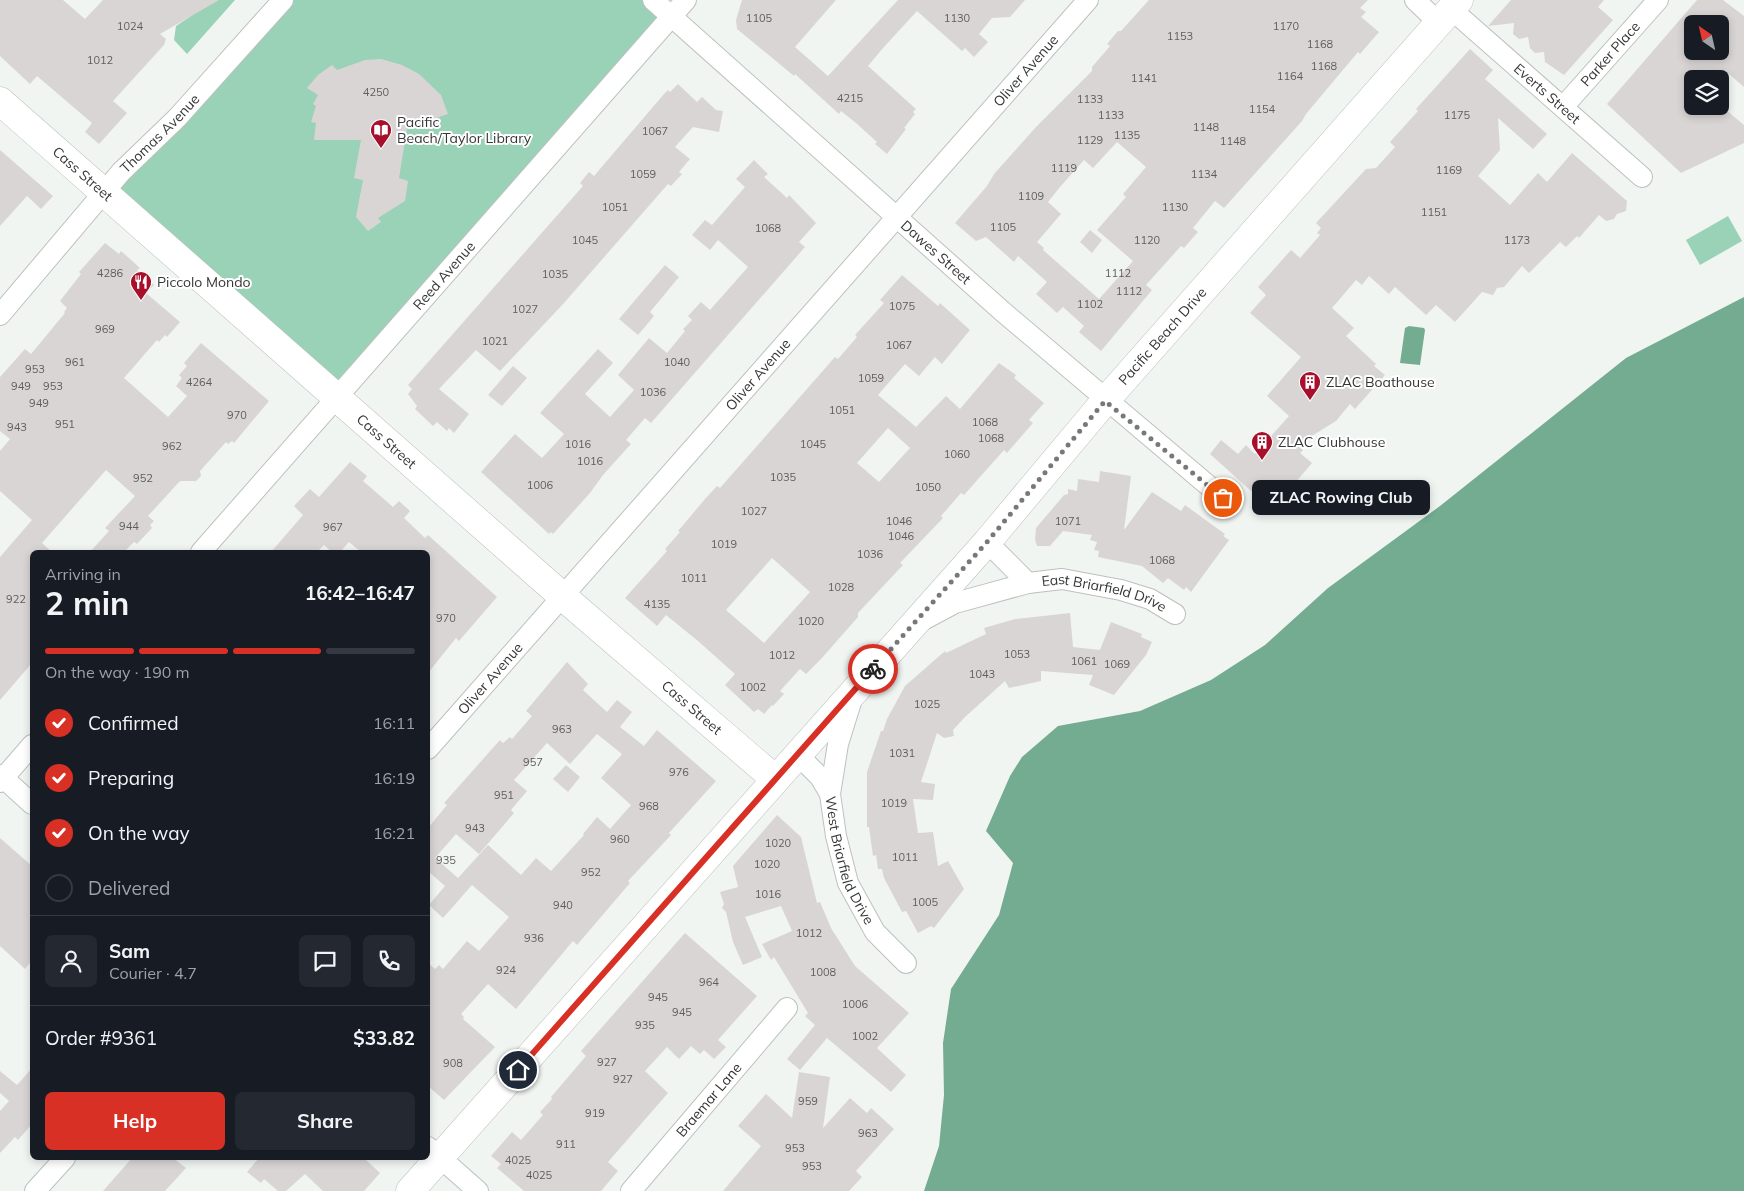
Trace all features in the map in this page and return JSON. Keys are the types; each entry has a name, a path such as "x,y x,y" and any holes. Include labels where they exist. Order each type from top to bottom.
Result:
{"street":[{"name":"Thomas Avenue","path":"0,315 103,192 177,118 283,0"},
{"name":"Dawes Street","path":"652,0 895,218 1105,401 1223,498"},
{"name":"Reed Avenue","path":"203,550 686,0"},
{"name":"Oliver Avenue","path":"430,747 561,595 1088,0"},
{"name":"Everts Street","path":"1415,0 1450,11 1642,177"},
{"name":"Parker Place","path":"1563,107 1658,0"},
{"name":"Pacific Beach Drive","path":"434,1152 775,779 987,542 1105,401 1450,11"},
{"name":"Cass Street","path":"0,101 561,595 775,779"},
{"name":"East Briarfield Drive","path":"987,542 1028,583 1062,579 1121,590 1150,599 1175,614"},
{"path":"910,628 955,603 1028,583"},
{"path":"830,794 838,744 846,713 858,686"},
{"path":"30,747 1,779 30,802"},
{"name":"West Briarfield Drive","path":"797,754 820,777 830,794 836,836 848,883 875,932 906,964"},
{"name":"Braemar Lane","path":"631,1191 787,1008"},
{"path":"434,1152 478,1191"},
{"path":"35,1191 63,1160"},
{"name":"Pacific Beach Drive","path":"410,1191 429,1160"}],"shaded area":[{"path":"215,0 235,0 187,54 174,40 176,26"},
{"path":"286,0 650,0 664,13 335,385 114,192"},
{"path":"1728,216 1742,241 1700,265 1686,240"},
{"path":"1744,297 1744,1191 924,1191 939,1146 944,1095 943,1043 951,989 999,915 1013,863 986,831 1010,776 1022,757 1058,726 1140,711 1211,680 1265,645 1328,588 1440,506 1626,358"},
{"path":"1409,326 1424,328 1425,330 1420,365 1400,363 1405,328"}],"building":[{"path":"0,0 63,0 85,19 103,0 219,0 160,34 166,39 164,45 113,101 127,113 99,144 85,132 92,123 37,76 30,84 0,56"},
{"path":"742,0 836,0 795,47 828,76 898,0 1025,0 1010,17 992,18 979,34 988,42 974,57 965,48 962,51 917,11 883,48 868,66 916,109 913,112 915,114 904,128 906,129 887,154 856,123 841,111 839,114 795,74 794,76 737,29 736,20"},
{"path":"1149,0 1368,0 1360,8 1366,12 1361,17 1379,32 1360,54 1358,52 1302,121 1224,208 1215,201 1193,228 1198,232 1184,248 1181,246 1146,285 1152,290 1101,351 1079,332 1084,326 1063,307 1057,313 1036,294 1047,282 1018,256 1014,262 986,237 976,241 955,223 987,186 994,174 1036,127 1092,71 1092,67 1110,46 1107,44 1118,31 1121,31","holes":["1117,142 1146,167 1123,194 1126,197 1097,230 1133,261 1099,299 1043,250 1044,248 1037,242 1061,214 1048,202 1084,160 1093,168"]},
{"path":"1511,0 1604,0 1598,7 1613,20 1564,75 1545,62 1544,52 1535,53 1530,48 1528,37 1519,39 1513,34 1514,23 1488,26"},
{"path":"1697,0 1723,0 1744,16 1744,87 1729,74 1729,70 1684,70 1684,115 1729,115 1729,112 1744,125 1744,143 1681,173 1607,104 1684,15 1684,60 1729,60 1729,15 1684,15"},
{"path":"1470,49 1493,70 1485,79 1547,134 1533,149 1498,118 1500,150 1478,176 1510,205 1538,173 1547,182 1572,153 1627,201 1626,211 1617,214 1614,219 1606,221 1599,215 1579,238 1577,236 1566,247 1560,242 1529,273 1522,266 1504,287 1497,288 1493,295 1482,292 1455,322 1436,305 1426,315 1395,287 1389,294 1369,276 1362,285 1356,280 1332,308 1354,328 1346,336 1385,375 1355,409 1350,404 1336,421 1297,445 1303,450 1300,453 1312,463 1284,496 1282,494 1270,508 1210,454 1221,440 1238,454 1246,445 1255,454 1289,416 1267,396 1301,357 1250,313 1266,295 1258,287 1291,250 1300,258 1320,235 1317,233 1321,228 1316,223 1366,169 1376,168 1395,147 1390,142 1418,111 1416,109"},
{"name":"Pacific Beach/Taylor Library","path":"381,59 402,65 419,74 441,95 448,114 407,128 399,178 408,181 405,201 378,218 381,222 368,231 356,217 363,180 354,178 361,140 314,140 316,123 311,122 316,106 313,104 318,95 307,88 318,75 332,65 337,70 365,60"},
{"path":"678,84 697,102 702,97 716,110 723,111 719,132 693,127 675,147 690,159 679,172 682,174 671,186 668,184 564,303 500,371 476,350 439,389 469,414 454,433 449,428 447,431 437,422 433,426 415,409 417,406 408,394 412,389 408,385 583,186 580,183 589,172 594,176 664,94 668,90 670,92"},
{"path":"0,150 53,196 41,209 27,196 0,226"},
{"path":"754,160 768,174 764,177 787,198 789,195 816,223 799,242 805,247 651,423 645,418 626,440 631,444 553,534 551,532 549,534 481,472 515,434 542,458 564,434 540,413 598,349 613,363 585,394 610,417 634,390 618,375 649,338 667,353 685,331 683,329 692,320 688,316 701,302 710,310 748,267 718,240 710,250 692,235 705,220 712,225 745,187 736,179"},
{"path":"1090,230 1102,240 1092,253 1080,242"},
{"path":"105,243 119,254 121,251 140,268 137,270 154,285 146,293 180,322 167,337 165,335 159,342 157,340 124,378 168,417 187,396 176,386 182,378 179,375 187,366 184,363 201,343 269,401 234,443 232,441 228,444 226,442 200,471 201,476 196,481 180,481 148,516 154,521 150,525 152,528 137,544 134,542 126,550 92,550 109,531 105,528 135,496 106,470 42,543 50,550 30,550 30,665 0,700 0,557 32,520 0,491 0,451 10,439 0,431 0,377 25,349 31,354 65,313 67,308 60,301 81,274 79,272"},
{"path":"665,265 679,277 650,312 654,316 638,335 619,319"},
{"path":"902,275 938,306 940,303 970,330 942,364 935,357 919,376 905,364 878,395 916,427 946,396 960,409 999,363 1016,375 1014,378 1044,403 1029,420 1033,423 1007,453 1004,450 964,495 961,493 941,516 943,518 900,563 903,565 858,613 858,617 821,659 806,674 800,669 780,691 784,694 764,714 758,709 754,712 725,685 735,674 698,641 666,615 657,626 625,598 667,551 665,549 680,532 678,531 705,499 717,486 720,488 835,357 838,359 857,337 855,335 884,303 880,300","holes":["888,428 910,448 879,482 857,463","772,558 810,592 764,643 726,610"]},
{"path":"513,366 527,378 502,406 488,395"},
{"path":"350,462 367,476 363,481 393,507 399,501 410,511 404,518 425,538 428,535 497,597 459,641 456,638 430,670 430,550 359,550 349,542 342,550 330,550 324,545 319,550 273,550 303,515 294,506 310,489 319,497"},
{"path":"1100,471 1131,476 1124,530 1152,492 1181,511 1185,505 1225,534 1223,536 1229,540 1191,592 1186,587 1184,590 1168,578 1163,583 1142,566 1098,557 1099,551 1094,550 1097,542 1090,540 1092,535 1063,531 1050,546 1037,546 1035,540 1036,528 1064,495 1068,494 1068,489 1077,491 1078,479 1099,482"},
{"path":"1070,613 1073,647 1100,650 1111,622 1142,634 1141,637 1152,642 1146,655 1114,695 1089,685 1093,675 1041,671 1041,681 1009,688 1005,681 965,717 953,730 954,736 944,738 937,733 921,782 935,784 933,800 913,799 918,833 933,832 938,866 948,861 964,889 934,928 931,926 918,933 906,911 902,912 884,878 882,869 878,869 876,855 873,856 869,827 867,827 867,772 881,731 883,731 887,719 905,686 945,651 946,653 986,634 984,628 1015,619"},
{"path":"567,662 588,684 583,690 607,712 617,700 632,712 620,727 644,746 657,730 716,781 669,833 671,835 628,881 630,883 577,945 573,941 516,1009 488,984 461,1014 464,1017 463,1019 495,1047 444,1100 430,1088 430,965 435,969 439,965 443,969 467,941 479,951 509,917 472,885 443,918 430,906 445,886 430,873 430,826 447,805 444,803 500,740 503,743 510,737 512,739 532,716 526,711","holes":["597,734 622,754 601,778 631,805 610,829 597,817 584,835 551,871 536,858 521,875 488,845 458,878 435,858 456,834 479,854 514,813 511,810 527,791 514,780 547,743 570,764"]},
{"path":"566,765 580,777 568,792 553,779"},
{"path":"777,815 801,837 817,903 820,902 831,928 855,966 909,1013 877,1048 906,1075 891,1092 827,1038 800,1070 787,1059 815,1025 805,1016 808,1013 774,957 771,960 762,944 792,931 781,906 745,917 762,957 743,965 733,942 726,912 722,908 724,904 720,892 738,887 733,866"},
{"path":"0,838 30,864 30,963 25,969 0,946"},
{"path":"685,933 757,996 718,1040 726,1047 714,1059 704,1050 700,1054 691,1046 679,1059 667,1047 645,1071 668,1093 608,1162 618,1171 601,1191 524,1191 497,1168 501,1164 491,1156 512,1132 521,1140 543,1115 540,1112 586,1056 581,1051"},
{"path":"30,1070 30,1126 18,1140 15,1137 0,1153 0,1111 9,1101 0,1093 0,1071 17,1085"},
{"path":"799,1072 830,1077 823,1128 850,1098 867,1113 871,1108 894,1129 856,1171 862,1177 849,1191 723,1191 761,1146 738,1126 766,1094 792,1118"},
{"path":"130,1160 176,1160 186,1168 165,1191 103,1191"},
{"path":"257,1160 366,1160 380,1173 364,1191 323,1191 305,1174 286,1191 278,1191 264,1179 261,1183 247,1172"}],"way so far":[{"path":"873,669 987,542 1105,401 1223,498"}],"place":[{"name":"Pacific Beach/Taylor Library","path":"381,149"},
{"name":"Piccolo Mondo","path":"141,301"},
{"name":"ZLAC Boathouse","path":"1310,401"},
{"name":"ZLAC Clubhouse","path":"1262,461"},
{"name":"ZLAC Rowing Club","path":"1223,498"}],"route":[{"path":"518,1070 873,669"}]}
